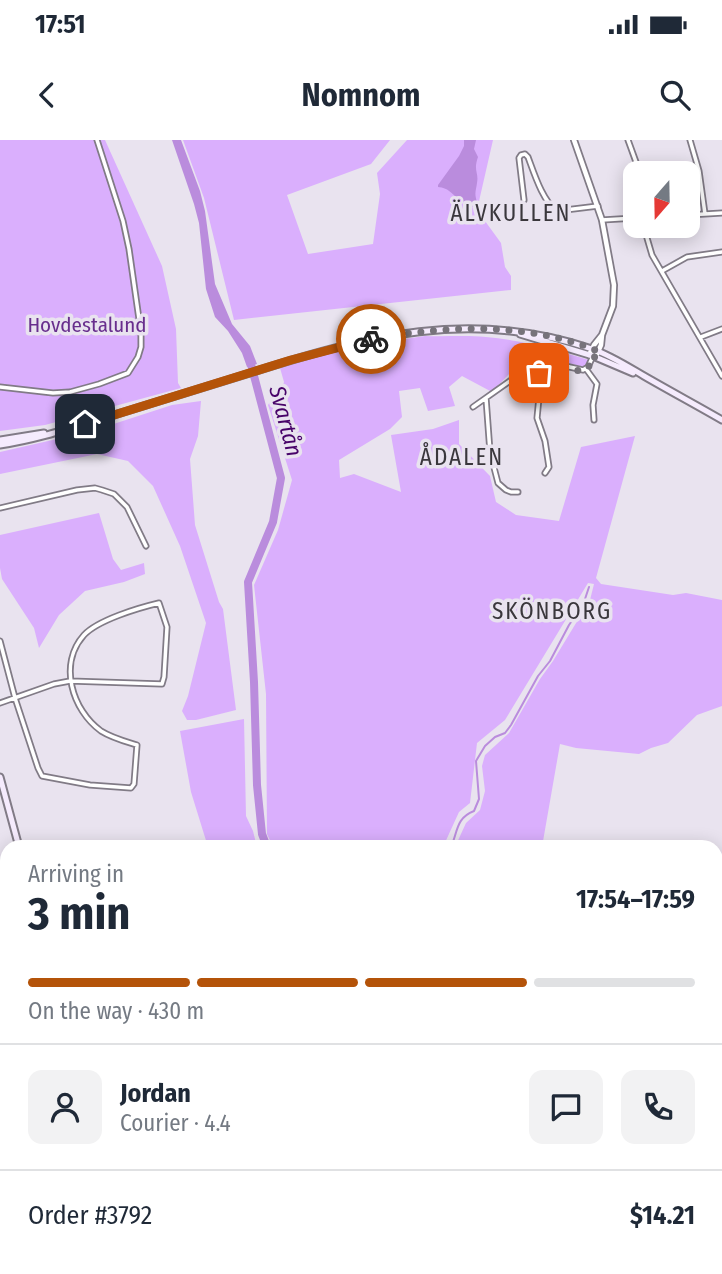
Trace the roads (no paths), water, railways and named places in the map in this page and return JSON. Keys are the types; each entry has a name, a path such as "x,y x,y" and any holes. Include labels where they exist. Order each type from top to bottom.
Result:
{"main road":[{"path":"0,445 29,440 85,424 314,353 365,340 409,332 461,328 508,331 593,354 656,383 722,420"},
{"path":"0,440 85,424"},
{"path":"0,777 17,840"},
{"path":"0,789 12,820"}],"street":[{"path":"0,387 53,393 89,388 128,373 138,357 141,333 129,249 120,209 97,140"},
{"path":"473,407 517,375 537,365 552,363 576,370 588,368 613,306 614,285 602,220 574,140"},
{"path":"628,140 636,161"},
{"path":"690,140 699,171 705,214"},
{"path":"524,200 519,158 525,154 553,209 557,211 598,206"},
{"path":"700,214 722,213"},
{"path":"602,220 623,219"},
{"path":"648,238 652,255 722,375"},
{"path":"662,271 687,257 722,252"},
{"path":"701,337 722,329"},
{"path":"537,365 540,387 537,418 545,441 549,467 545,473"},
{"path":"586,369 597,384 593,405 594,420"},
{"path":"486,398 491,452 498,483 511,492 518,492"},
{"path":"0,508 95,488 109,492 121,500 129,510 146,546"},
{"path":"0,641 15,698 39,773 42,776 90,785 131,788 134,784 136,745 111,737 88,719 77,702 70,681 73,653 90,629 108,620 159,604 167,627 162,684 70,681 54,684 15,698 0,703"}],"waterway":[{"name":"Svartån","path":"249,357 281,478 273,522 248,582 257,785 264,840"},
{"path":"453,840 461,821 474,811 479,799 476,761 485,746 505,733 511,725 583,605 589,587"}],"district":[{"name":"ÄLVKULLEN","path":"511,213"},
{"name":"ÅDALEN","path":"462,457"},
{"name":"SKÖNBORG","path":"552,611"}],"park label":[{"name":"Hovdestalund","path":"87,325"}]}
